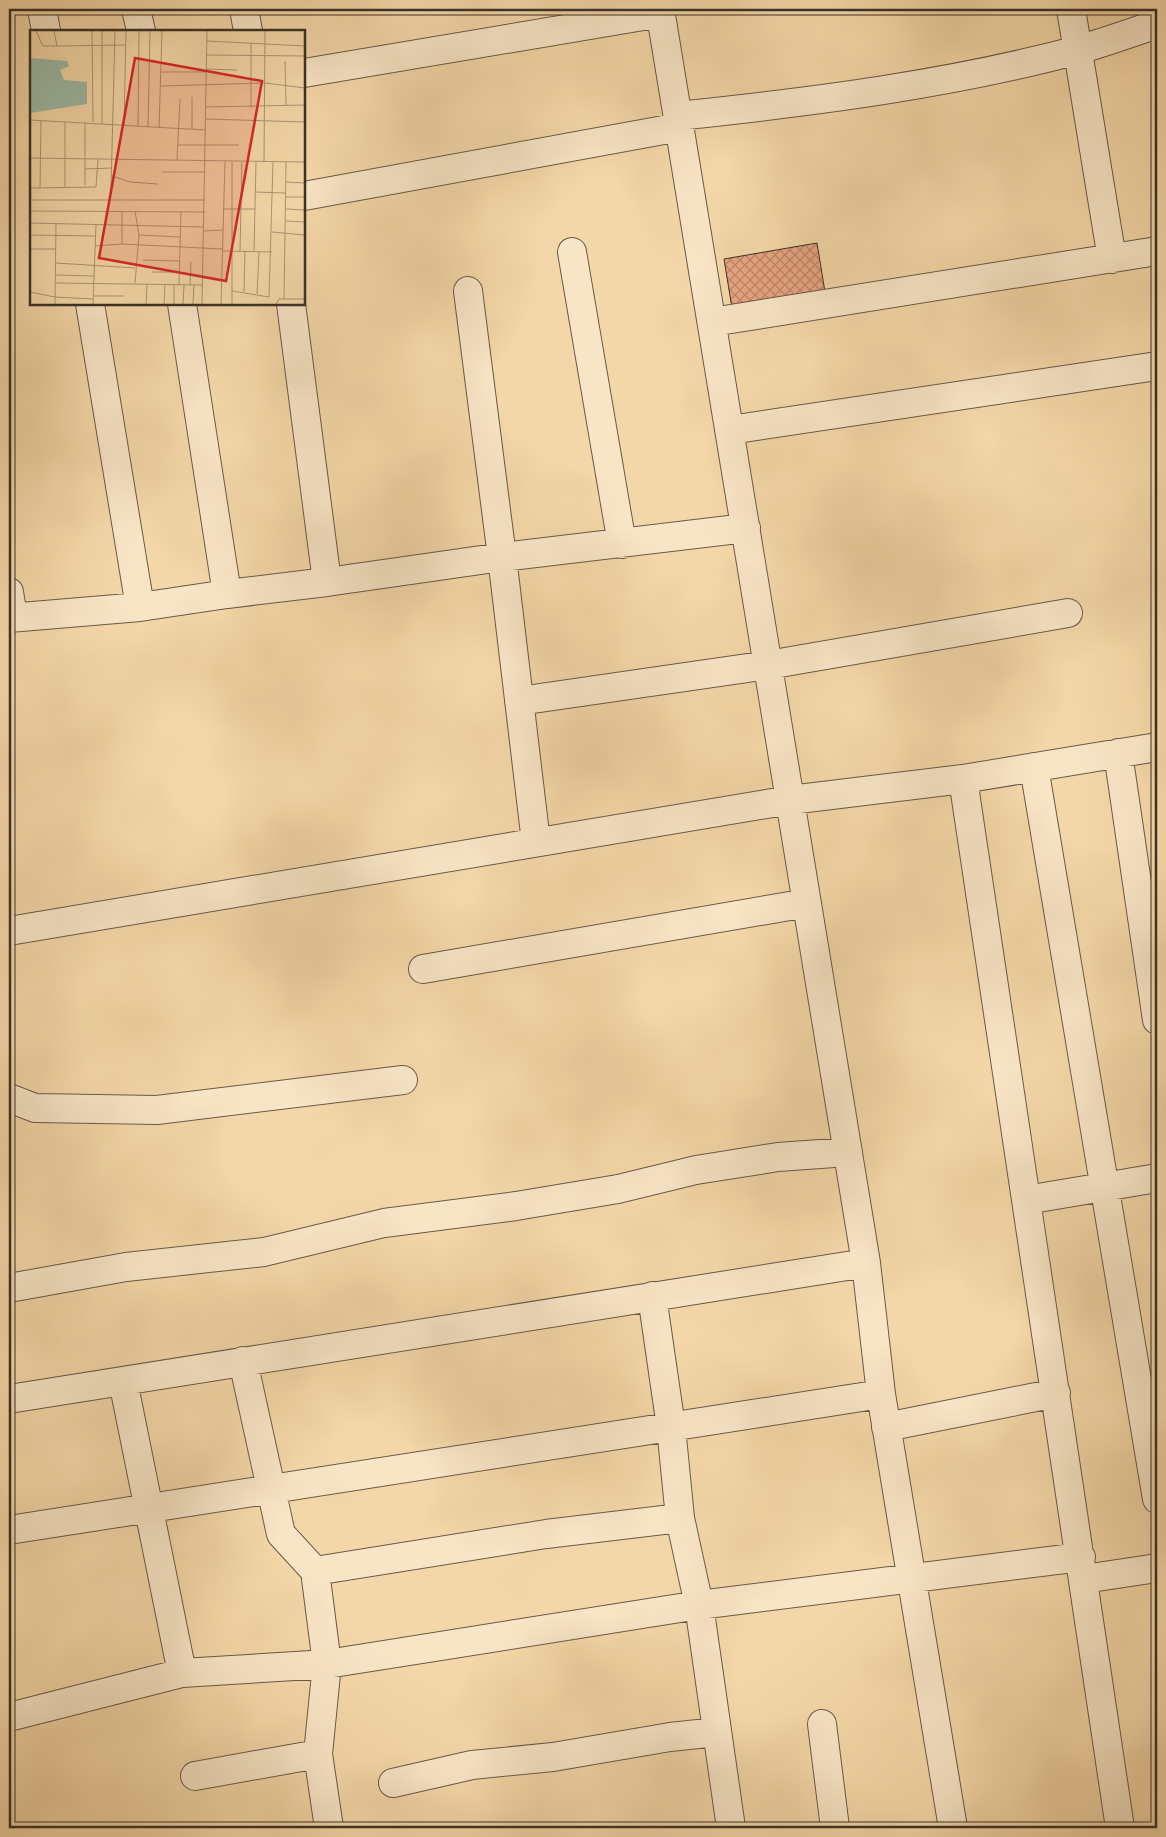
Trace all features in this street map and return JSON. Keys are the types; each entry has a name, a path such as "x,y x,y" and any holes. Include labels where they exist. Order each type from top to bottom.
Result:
{"street":[{"path":"42,9 46,30"},
{"path":"136,9 140,30"},
{"path":"244,9 248,30"},
{"path":"1071,9 1112,258"},
{"path":"305,73 660,11 866,1263 886,1427 953,1828"},
{"path":"680,127 686,115 888,89 1000,68 1078,49 1157,24"},
{"path":"305,196 680,127"},
{"path":"712,322 1157,251"},
{"path":"572,252 622,544"},
{"path":"468,291 536,842"},
{"path":"90,305 140,608"},
{"path":"182,305 227,594"},
{"path":"291,305 327,582"},
{"path":"730,430 1157,366"},
{"path":"10,609 140,608 227,594 502,557 746,528"},
{"path":"519,701 768,665 1068,612"},
{"path":"9,931 790,800 963,779 1157,747"},
{"path":"1118,753 1157,1020"},
{"path":"1034,767 1157,1499"},
{"path":"963,779 1120,1828"},
{"path":"423,969 807,903"},
{"path":"9,1098 35,1108 157,1110 403,1080"},
{"path":"9,1288 126,1266 264,1252 384,1223 516,1206 618,1189 696,1170 778,1157 848,1152"},
{"path":"1026,1200 1157,1178"},
{"path":"9,1398 866,1263"},
{"path":"652,1296 680,1518 699,1605 731,1828"},
{"path":"243,1361 281,1534 315,1571 327,1664 318,1754 329,1828"},
{"path":"123,1381 182,1673"},
{"path":"886,1427 1056,1393"},
{"path":"9,1530 881,1394"},
{"path":"315,1571 546,1534 680,1518"},
{"path":"9,1717 182,1673 327,1664 699,1605 911,1578 1082,1568 1157,1568"},
{"path":"822,1724 835,1828"},
{"path":"393,1783 472,1766 553,1757 670,1737 717,1732"},
{"path":"195,1776 318,1754"}],"building":[{"path":"817,243 825,292 732,308 724,259"}]}
